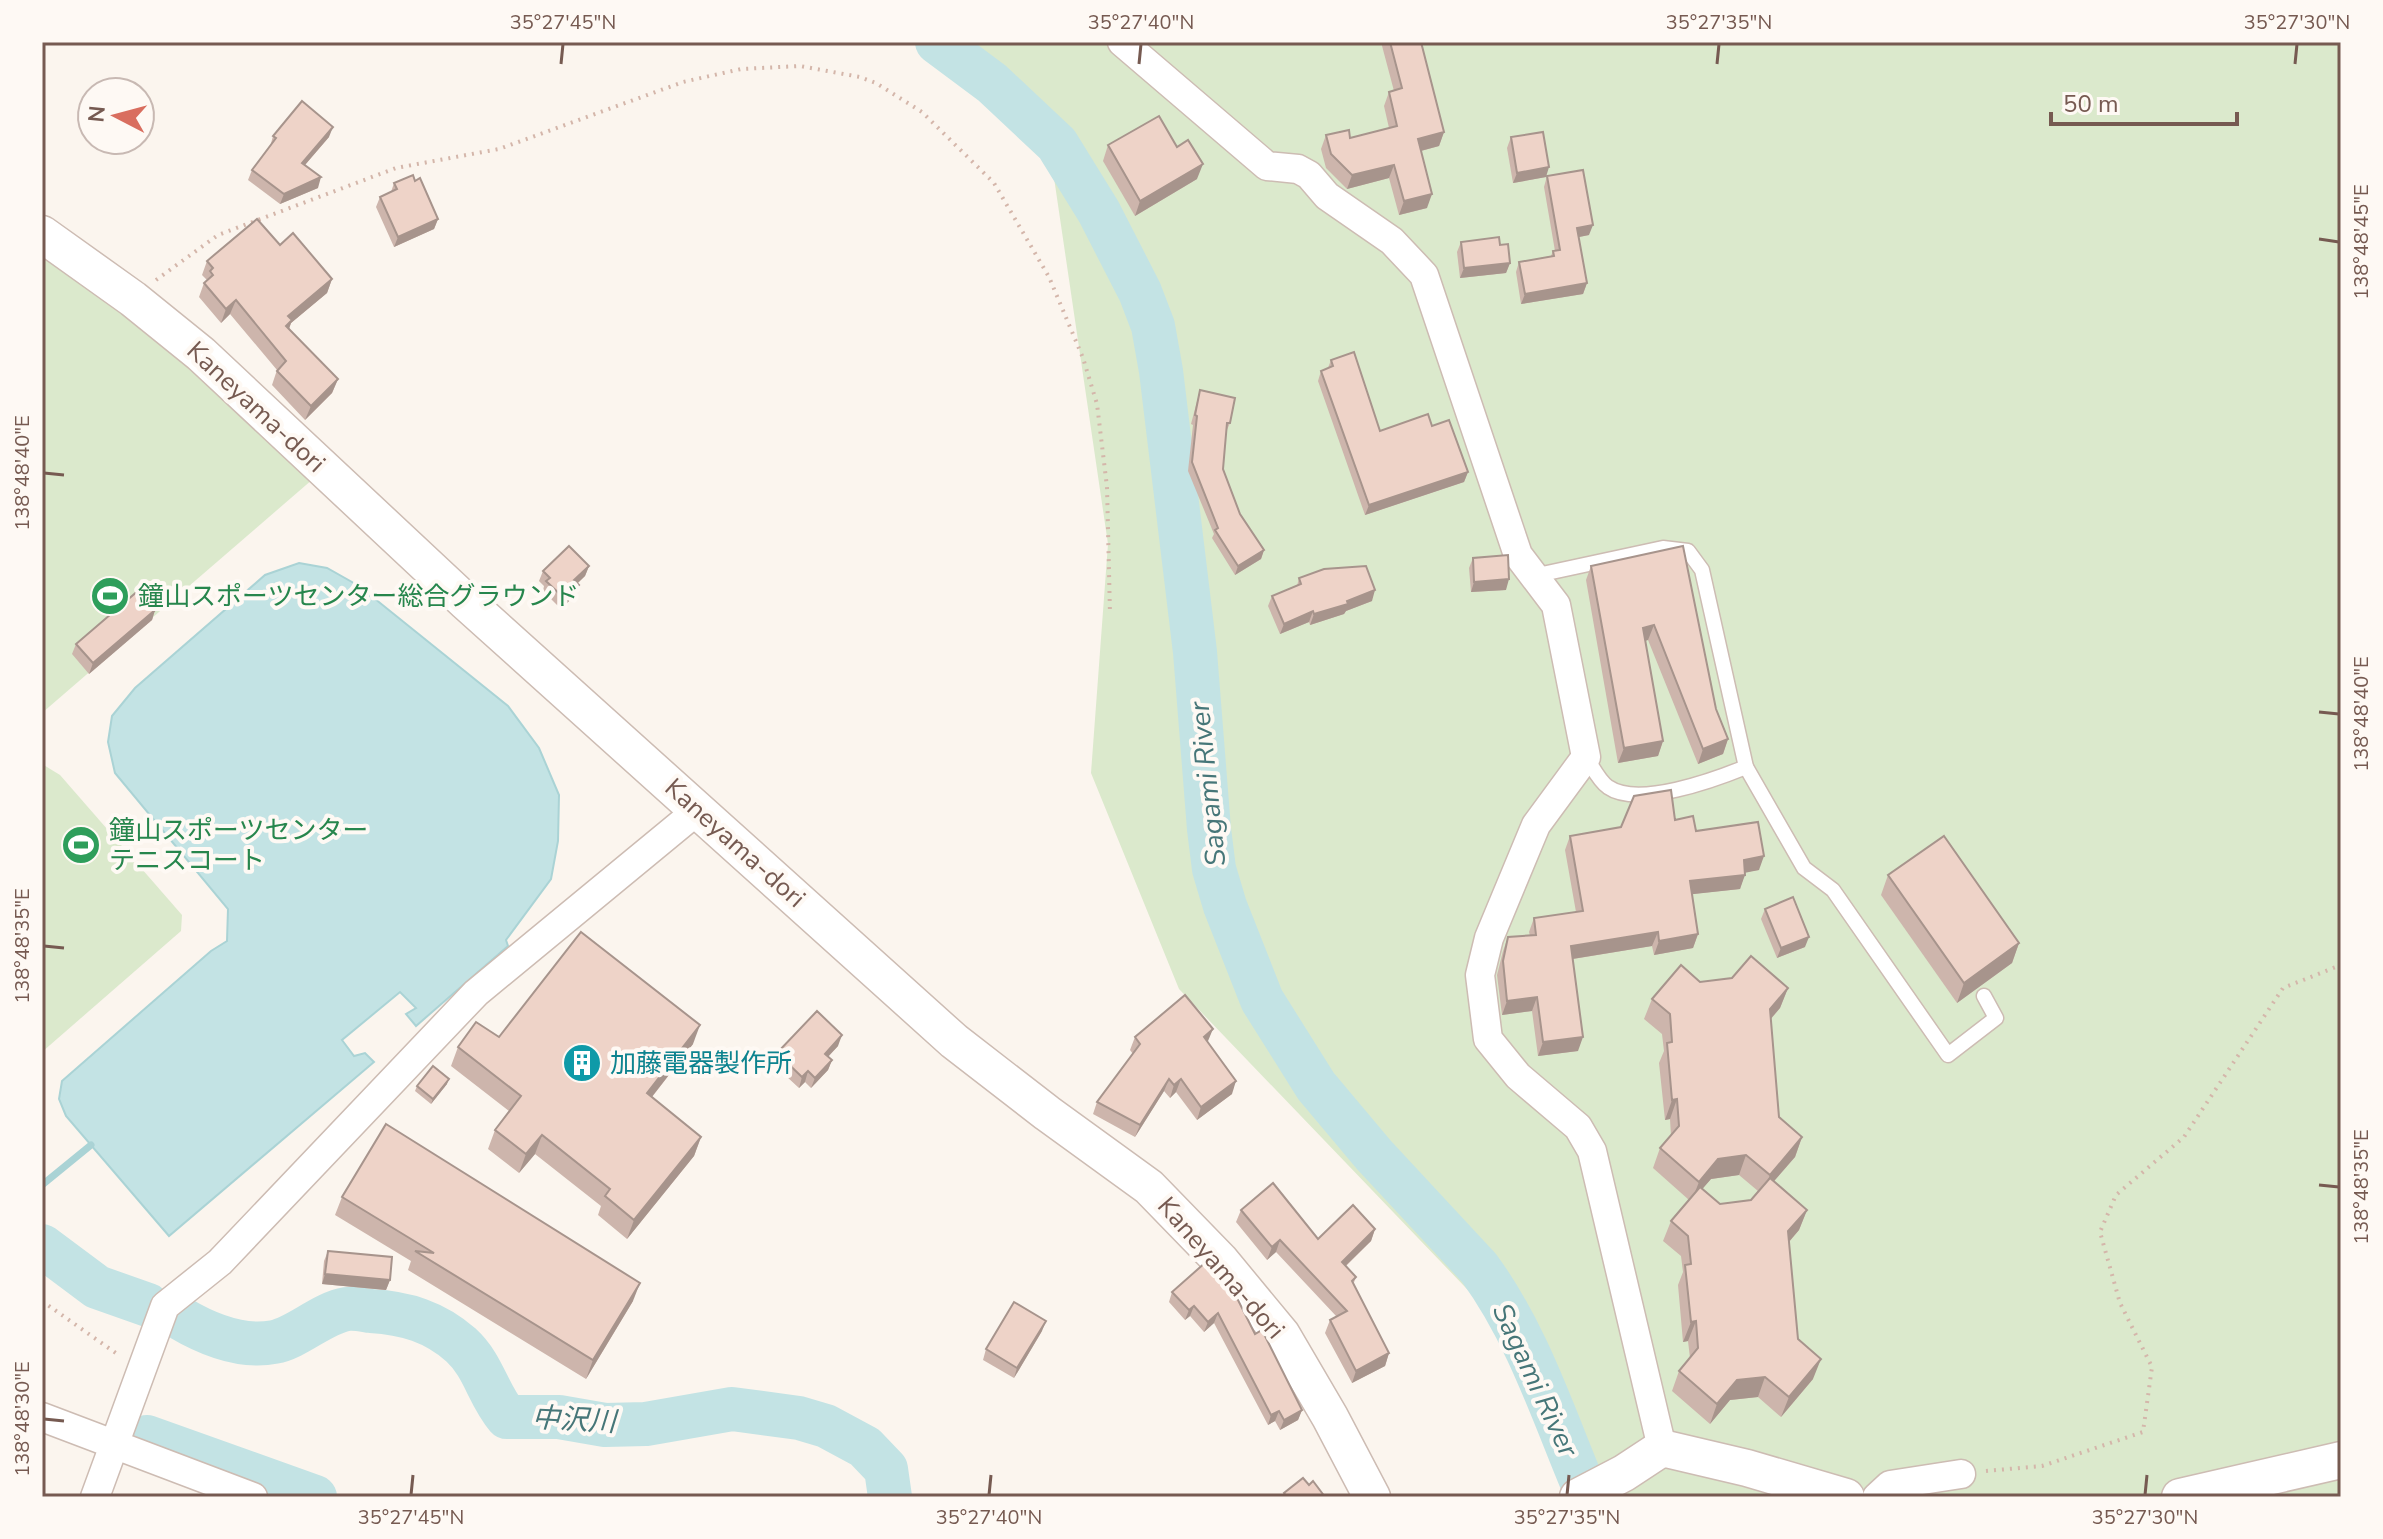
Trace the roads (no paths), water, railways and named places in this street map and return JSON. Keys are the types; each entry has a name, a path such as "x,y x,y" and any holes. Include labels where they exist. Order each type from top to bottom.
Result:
{"street":[{"path":"1122,42 1267,166 1298,169 1309,175 1327,196 1392,241 1424,275 1518,555 1556,605 1586,757 1536,825 1489,938 1480,975 1488,1039 1518,1076 1578,1127 1592,1151 1662,1448"},
{"name":"Kaneyama-dori","path":"42,234 133,299 201,354 466,602 954,1041 1149,1187 1220,1260 1282,1335 1372,1497"},
{"path":"95,1497 165,1306 220,1262 476,993 698,810"},
{"path":"42,1417 253,1497"},
{"path":"1578,1497 1624,1473 1662,1448 1747,1468 1846,1497"},
{"path":"2180,1497 2341,1460"},
{"path":"1877,1497 1890,1485 1961,1474"}],"lane":[{"path":"1533,576 1663,548 1688,551 1702,570 1746,767 1804,868 1833,890 1948,1055 1996,1018 1984,996"},
{"path":"1586,757 1607,787 1631,796 1702,785 1746,767"}],"water":[{"path":"299,563 327,568 359,586 508,706 539,748 559,795 558,841 551,879 506,940 508,946 416,1026 406,1014 416,1008 400,992 342,1040 354,1056 365,1053 374,1062 169,1236 66,1116 59,1099 62,1081 211,951 227,941 228,909 115,773 108,742 112,716 135,688 265,575"}],"waterway":[{"name":"Sagami River","path":"937,42 992,83 1057,144 1099,212 1140,292 1153,326 1195,652 1214,869 1225,906 1262,1000 1316,1086 1374,1155 1479,1268 1497,1294 1527,1350 1588,1497"},
{"path":"42,1185 91,1145"},
{"name":"中沢川","path":"42,1246 97,1287 148,1305"},
{"name":"中沢川","path":"180,1318 225,1338 262,1343 283,1340 328,1315 347,1309 408,1317 441,1330 469,1353 507,1417 559,1417 605,1425 646,1424 732,1409 799,1418 826,1426 865,1447 886,1469 890,1497"},
{"name":"中沢川","path":"136,1441 147,1437 315,1497"}],"place":[{"name":"鐘山スポーツセンター総合グラウンド","path":"110,596"},
{"name":"鐘山スポーツセンター テニスコート","path":"81,845"},
{"name":"加藤電器製作所","path":"582,1063"}]}
